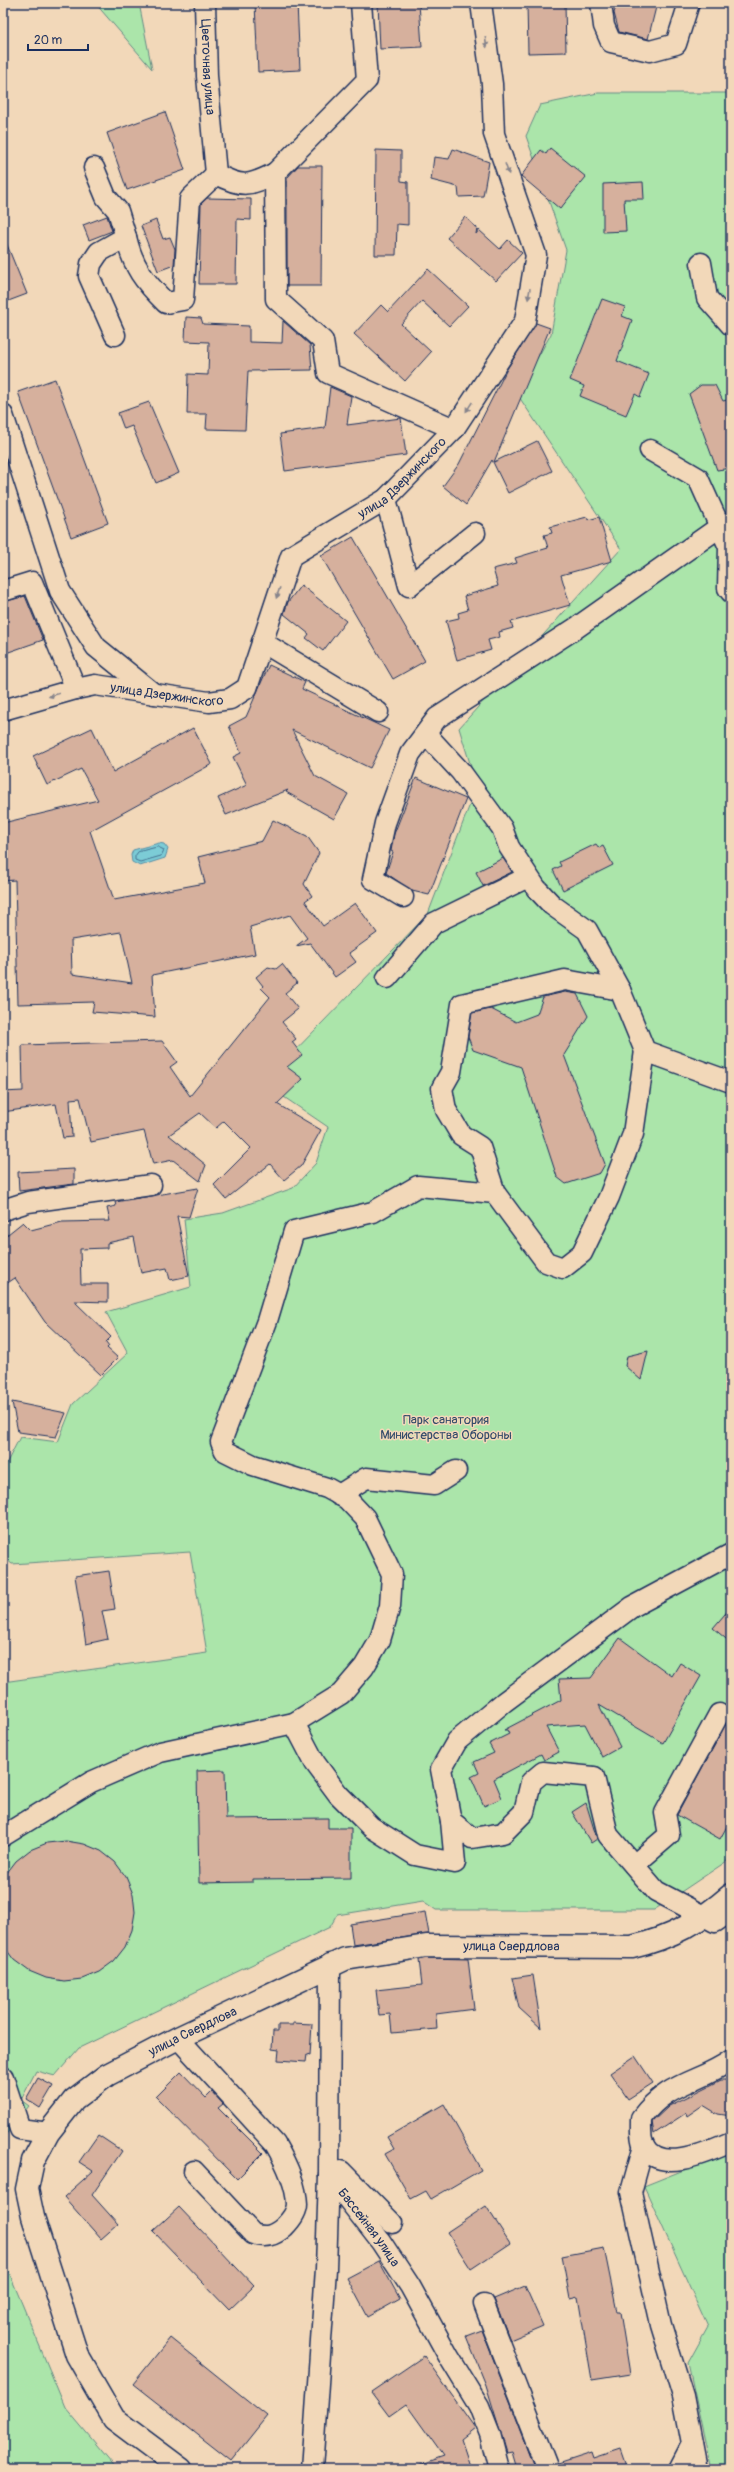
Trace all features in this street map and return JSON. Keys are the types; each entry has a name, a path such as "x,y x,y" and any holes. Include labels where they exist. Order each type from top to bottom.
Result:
{"main road":[{"name":"улица Свердлова","path":"181,2469 114,2420 77,2356 33,2217 27,2189 33,2161 48,2133 74,2100 107,2075 178,2038 330,1964 345,1959 426,1946 632,1947 657,1941 706,1917 731,1895"}],"street":[{"name":"Цветочная улица","path":"205,3 207,76 216,174"},
{"path":"94,168 106,196 118,211 131,259 151,288 166,303 183,300 190,199 216,174 233,184 254,184 275,173 367,80 361,3"},
{"name":"улица Дзержинского","path":"3,710 95,685 209,702 230,699 247,688 291,556 386,499 454,429 525,320 536,255 494,134 492,84 481,3"},
{"path":"601,3 604,26 611,42 650,51 676,44 690,3"},
{"path":"275,173 276,299 323,341 328,373 454,429"},
{"path":"115,335 89,276 91,264 99,252 126,237"},
{"path":"702,262 707,298 731,325"},
{"path":"3,415 60,591 96,648 154,694"},
{"path":"650,450 698,478 726,524 730,547 728,588 731,592"},
{"path":"386,499 409,586 475,533"},
{"path":"404,897 373,879 385,823 410,754 437,718 576,628 726,524"},
{"path":"3,591 32,582 76,689"},
{"path":"262,642 378,712"},
{"path":"426,734 461,772 502,828 509,847 528,877 552,905 587,930 620,990 645,1051 633,1134 609,1197 582,1253 563,1268 546,1262 495,1193 480,1146 461,1135 446,1110 442,1088 451,1072 462,1004 565,980 620,990"},
{"path":"387,978 434,923 528,877"},
{"path":"645,1051 731,1082"},
{"path":"3,1210 28,1202 151,1185"},
{"path":"3,1836 91,1782 160,1752 294,1723 341,1694 364,1667 380,1640 390,1606 392,1574 365,1518 347,1499 327,1488 296,1477 253,1466 225,1451 221,1442 267,1321 294,1231 373,1212 418,1186 495,1193"},
{"path":"339,1495 366,1478 434,1485 456,1471"},
{"path":"294,1723 315,1763 338,1794 371,1827 415,1855 455,1863 451,1821 441,1769 457,1741 504,1702 632,1607 731,1554"},
{"path":"634,1865 669,1835 665,1813 719,1714"},
{"path":"451,1821 472,1838 503,1833 524,1812 531,1782 542,1772 594,1777 608,1834 656,1891 715,1922 731,1911"},
{"name":"Бассейная улица","path":"330,1964 329,2175 381,2242 410,2286 449,2357 479,2406 490,2434 499,2469"},
{"path":"178,2038 275,2144 286,2163 297,2205 290,2221 277,2233 264,2237 253,2234 194,2171"},
{"path":"697,2469 682,2396 661,2325 631,2192 644,2145 640,2118 651,2104 679,2085 731,2060"},
{"path":"3,2077 20,2129 48,2133"},
{"path":"644,2145 651,2154 664,2159 682,2160 731,2142"},
{"path":"312,2469 326,2269 329,2175 341,2171 392,2223"},
{"path":"484,2304 548,2469"},
{"path":"679,2469 692,2444"}],"green space":[{"path":"95,3 139,3 152,69"},
{"name":"Парк санатория Министерства Обороны","path":"598,93 731,93 731,1853 727,1861 654,1910 436,1910 423,1901 337,1915 330,1927 79,2048 55,2076 36,2071 21,2100 29,2106 3,2138 3,1682 207,1653 190,1552 12,1564 3,1557 3,1470 20,1437 58,1442 73,1404 128,1353 106,1312 191,1287 184,1219 223,1213 293,1188 316,1163 328,1127 278,1093 283,1063 428,914 477,786 459,728 621,549 517,394 551,334 566,250 526,136 540,105"},
{"path":"731,2151 731,2469 711,2469 688,2363 708,2327 644,2186"},
{"path":"3,2258 65,2407 117,2469 3,2469"}],"water":[{"path":"159,843 164,844 168,849 165,858 140,866 132,862 131,855 133,850"}],"building":[{"path":"255,3 297,3 300,70 258,72"},
{"path":"378,3 419,3 422,47 380,49"},
{"path":"527,3 565,3 566,52 528,53"},
{"path":"617,3 657,3 648,39 619,32 614,13"},
{"path":"165,112 185,170 127,190 107,133"},
{"path":"550,148 586,177 560,209 521,176 541,150 546,154"},
{"path":"453,149 489,162 483,196 459,197 458,187 431,180 434,157 449,159"},
{"path":"376,150 401,151 401,181 408,182 408,225 397,224 396,255 375,255"},
{"path":"298,166 322,166 321,286 287,286 287,178"},
{"path":"643,182 644,199 624,199 626,231 603,232 603,184"},
{"path":"207,198 251,199 251,220 237,219 236,284 199,284 201,204"},
{"path":"107,216 112,231 89,240 83,225"},
{"path":"465,217 477,228 476,234 479,230 500,249 508,240 522,253 496,281 447,238"},
{"path":"156,220 163,239 170,237 175,249 174,265 158,271 141,226"},
{"path":"3,235 27,294 3,303"},
{"path":"428,269 468,306 449,326 422,301 401,324 431,352 405,381 354,334 381,305 388,312"},
{"path":"602,299 625,307 622,316 632,320 617,361 649,374 640,397 635,394 626,415 580,396 584,386 570,380"},
{"path":"186,317 201,318 203,324 249,326 249,342 282,343 283,321 310,345 312,370 248,371 245,430 206,429 207,414 187,414 188,374 208,375 209,342 185,341"},
{"path":"536,323 550,328 494,462 537,441 552,471 508,493 492,460 466,505 443,486 459,464 507,369"},
{"path":"55,379 108,523 71,537 18,392"},
{"path":"701,385 715,385 723,401 731,399 731,468 717,470 689,394"},
{"path":"330,387 351,396 347,425 401,418 406,455 285,471 280,434 325,428"},
{"path":"149,402 179,473 156,483 132,426 124,429 118,413"},
{"path":"587,517 588,520 599,517 612,561 561,575 570,605 511,622 513,628 499,632 500,637 488,640 491,650 457,660 446,621 459,618 458,613 468,610 464,596 498,586 493,569 517,563 515,558 548,548 544,535 552,533 550,527"},
{"path":"353,537 425,661 393,679 321,556"},
{"path":"301,585 346,621 323,651 306,638 309,634 284,614 288,602"},
{"path":"25,596 43,640 3,654 3,602"},
{"path":"269,665 305,682 302,689 389,730 370,768 292,730 315,776 348,794 334,819 286,792 288,790 226,815 218,798 247,785 233,757 241,753 229,726 246,717"},
{"path":"92,728 113,772 193,728 212,764 90,831 114,900 205,883 198,857 262,841 273,820 307,836 319,853 304,884 312,896 305,901 323,926 355,903 377,933 349,953 356,962 335,977 310,943 296,946 307,938 290,915 250,927 255,954 152,975 155,1017 92,1012 94,1002 18,1004 15,880 3,881 3,823 98,800 81,769 47,785 33,756","holes":["121,932 132,983 72,974 71,940"]},
{"path":"416,778 466,799 429,895 412,891 386,873 393,852 391,851 394,834"},
{"path":"596,844 599,848 603,846 613,865 563,890 553,870 561,866 559,862"},
{"path":"503,858 512,872 483,886 476,872"},
{"path":"282,964 297,983 285,993 298,1009 282,1022 296,1039 292,1042 302,1055 287,1067 303,1079 277,1104 321,1130 301,1166 284,1180 270,1164 226,1199 214,1185 251,1148 224,1121 216,1128 200,1113 169,1135 206,1165 200,1181 173,1160 153,1164 144,1131 91,1142 80,1098 70,1099 72,1137 63,1138 56,1104 3,1112 3,1092 23,1091 22,1045 162,1041 177,1062 170,1067 190,1096 270,997 261,988 263,986 256,977 268,967 276,969"},
{"path":"565,992 577,994 588,1016 564,1055 605,1164 600,1173 566,1184 557,1177 521,1067 473,1050 468,1037 472,1013 491,1009 516,1022 537,1014 543,997"},
{"path":"74,1169 74,1184 19,1191 18,1172"},
{"path":"198,1188 189,1217 177,1216 189,1276 170,1280 167,1268 141,1273 134,1237 107,1243 107,1248 80,1249 81,1284 108,1284 108,1302 74,1301 111,1337 106,1342 109,1346 107,1348 118,1358 101,1375 45,1322 15,1278 3,1286 3,1238 23,1222 31,1230 62,1222 110,1221 107,1208 116,1206 115,1202"},
{"path":"648,1351 641,1380 625,1366 627,1356"},
{"path":"12,1402 66,1413 56,1437 18,1432"},
{"path":"109,1571 115,1609 102,1611 108,1639 86,1644 75,1576"},
{"path":"731,1607 731,1643 713,1628"},
{"path":"620,1638 672,1676 680,1663 701,1676 663,1743 599,1705 620,1747 602,1757 585,1724 546,1727 559,1752 544,1760 541,1754 494,1779 502,1798 484,1806 471,1777 479,1773 474,1762 494,1753 489,1744 509,1734 507,1730 504,1730 561,1700 559,1679 591,1678"},
{"path":"731,1714 731,1819 720,1839 677,1815"},
{"path":"225,1770 226,1819 328,1818 328,1828 351,1828 351,1878 253,1879 253,1882 199,1883 197,1771"},
{"path":"586,1803 597,1839 591,1843 572,1812"},
{"path":"66,1841 84,1844 101,1851 115,1862 126,1877 133,1894 135,1912 132,1930 125,1947 114,1961 99,1972 82,1979 64,1981 46,1978 29,1971 14,1960 3,1945 3,1878 16,1861 30,1850 47,1843"},
{"path":"425,1912 429,1934 353,1945 350,1924"},
{"path":"427,1958 468,1959 474,2009 436,2014 437,2029 392,2033 390,2014 379,2015 376,1990 422,1985 419,1960"},
{"path":"533,1975 541,2028 519,2008 512,1978"},
{"path":"293,2023 312,2024 310,2055 307,2054 306,2062 278,2060 279,2050 272,2049 273,2031 278,2031 278,2025 293,2025"},
{"path":"635,2056 653,2083 628,2099 610,2073"},
{"path":"181,2072 206,2098 212,2092 223,2104 218,2108 263,2153 237,2179 156,2097"},
{"path":"38,2078 53,2086 40,2108 26,2099"},
{"path":"721,2080 731,2080 731,2116 718,2114 703,2105 687,2116 686,2113 654,2134 652,2122 669,2106"},
{"path":"444,2104 481,2170 431,2199 426,2191 411,2199 385,2154 394,2149 387,2137"},
{"path":"98,2135 122,2151 92,2195 118,2224 101,2239 64,2197 93,2171 79,2162"},
{"path":"486,2206 510,2243 471,2269 447,2232"},
{"path":"179,2207 254,2286 229,2310 153,2231"},
{"path":"604,2248 617,2312 620,2312 630,2374 592,2380 578,2297 570,2299 562,2256"},
{"path":"379,2261 400,2299 368,2317 347,2278"},
{"path":"525,2286 543,2326 510,2340 494,2299"},
{"path":"482,2330 534,2464 517,2469 512,2452 507,2453 486,2385 466,2336"},
{"path":"170,2338 267,2416 231,2461 133,2384"},
{"path":"424,2356 475,2428 461,2439 471,2469 418,2469 418,2466 444,2457 406,2404 389,2416 371,2392"},
{"path":"621,2449 628,2469 559,2469 558,2463 592,2452 594,2458"}]}
